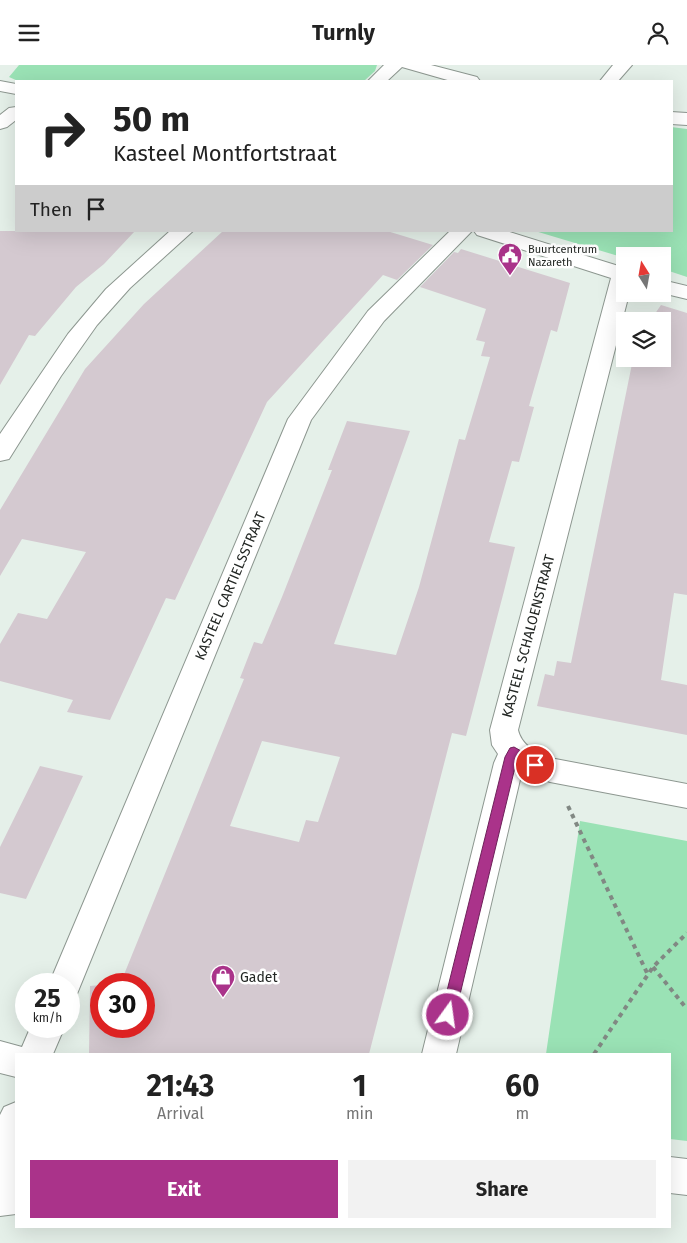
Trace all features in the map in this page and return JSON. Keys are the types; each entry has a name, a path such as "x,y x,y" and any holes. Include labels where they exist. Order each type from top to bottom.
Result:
{"street":[{"path":"378,80 395,65"},
{"path":"410,65 467,80"},
{"path":"610,80 623,65"},
{"path":"0,86 15,89"},
{"path":"0,123 15,113"},
{"path":"673,118 687,119"},
{"path":"0,453 72,344 103,305 118,288 182,232"},
{"name":"KASTEEL CARTIELSSTRAAT","path":"70,973 300,419 376,316 461,232"},
{"path":"487,232 616,272"},
{"path":"671,289 687,293"},
{"name":"KASTEEL SCHALOENSTRAAT","path":"514,752 507,745 504,730 617,303"},
{"path":"439,1053 509,763 514,752 535,765 550,770 687,796"},
{"path":"36,1053 43,1038"},
{"path":"0,1057 15,1061"},
{"path":"0,1175 15,1122"},
{"path":"671,1175 687,1177"},
{"path":"0,1198 15,1197"}],"path":[{"path":"550,770 648,975"},
{"path":"595,1053 653,967 687,933"},
{"path":"653,967 687,1009"}],"green space":[{"path":"19,65 377,65 375,71 365,80 16,80 9,77"},
{"path":"673,127 687,129 687,277 671,272 671,247 616,247 616,255 538,232 673,232"},
{"path":"580,821 687,841 687,1141 671,1139 671,1053 546,1053"}],"building":[{"path":"0,231 134,232 104,264 76,287 35,336 29,335 0,385"},
{"path":"222,232 390,232 433,245 397,280 383,275 267,402 175,600 166,598 110,720 67,712 73,700 0,681 0,644 18,613 47,619 86,552 22,539 0,576 0,510 85,369 144,304"},
{"path":"461,249 570,283 557,332 551,330 529,406 534,407 519,462 512,461 489,542 515,547 504,591 466,736 452,733 369,1053 89,1053 90,986 90,1038 155,1038 155,973 125,973 244,679 240,678 254,642 262,644 282,597 332,470 328,470 347,421 410,431 334,644 396,655 419,587 459,439 465,440 490,357 481,356 485,342 476,340 486,309 420,287 454,252 458,253","holes":["262,741 340,757 318,822 306,820 299,842 230,826"]},
{"path":"661,305 687,313 687,595 674,593 661,680 687,685 687,735 537,706 545,674 554,676 557,661 571,663 631,367 671,367 671,312 656,312"},
{"path":"40,766 83,776 26,899 0,893 0,847"}],"place":[{"name":"Buurtcentrum Nazareth","path":"510,276"},
{"name":"Gadet","path":"223,998"}],"route":[{"path":"448,1015 511,757 514,752 535,765"}]}
